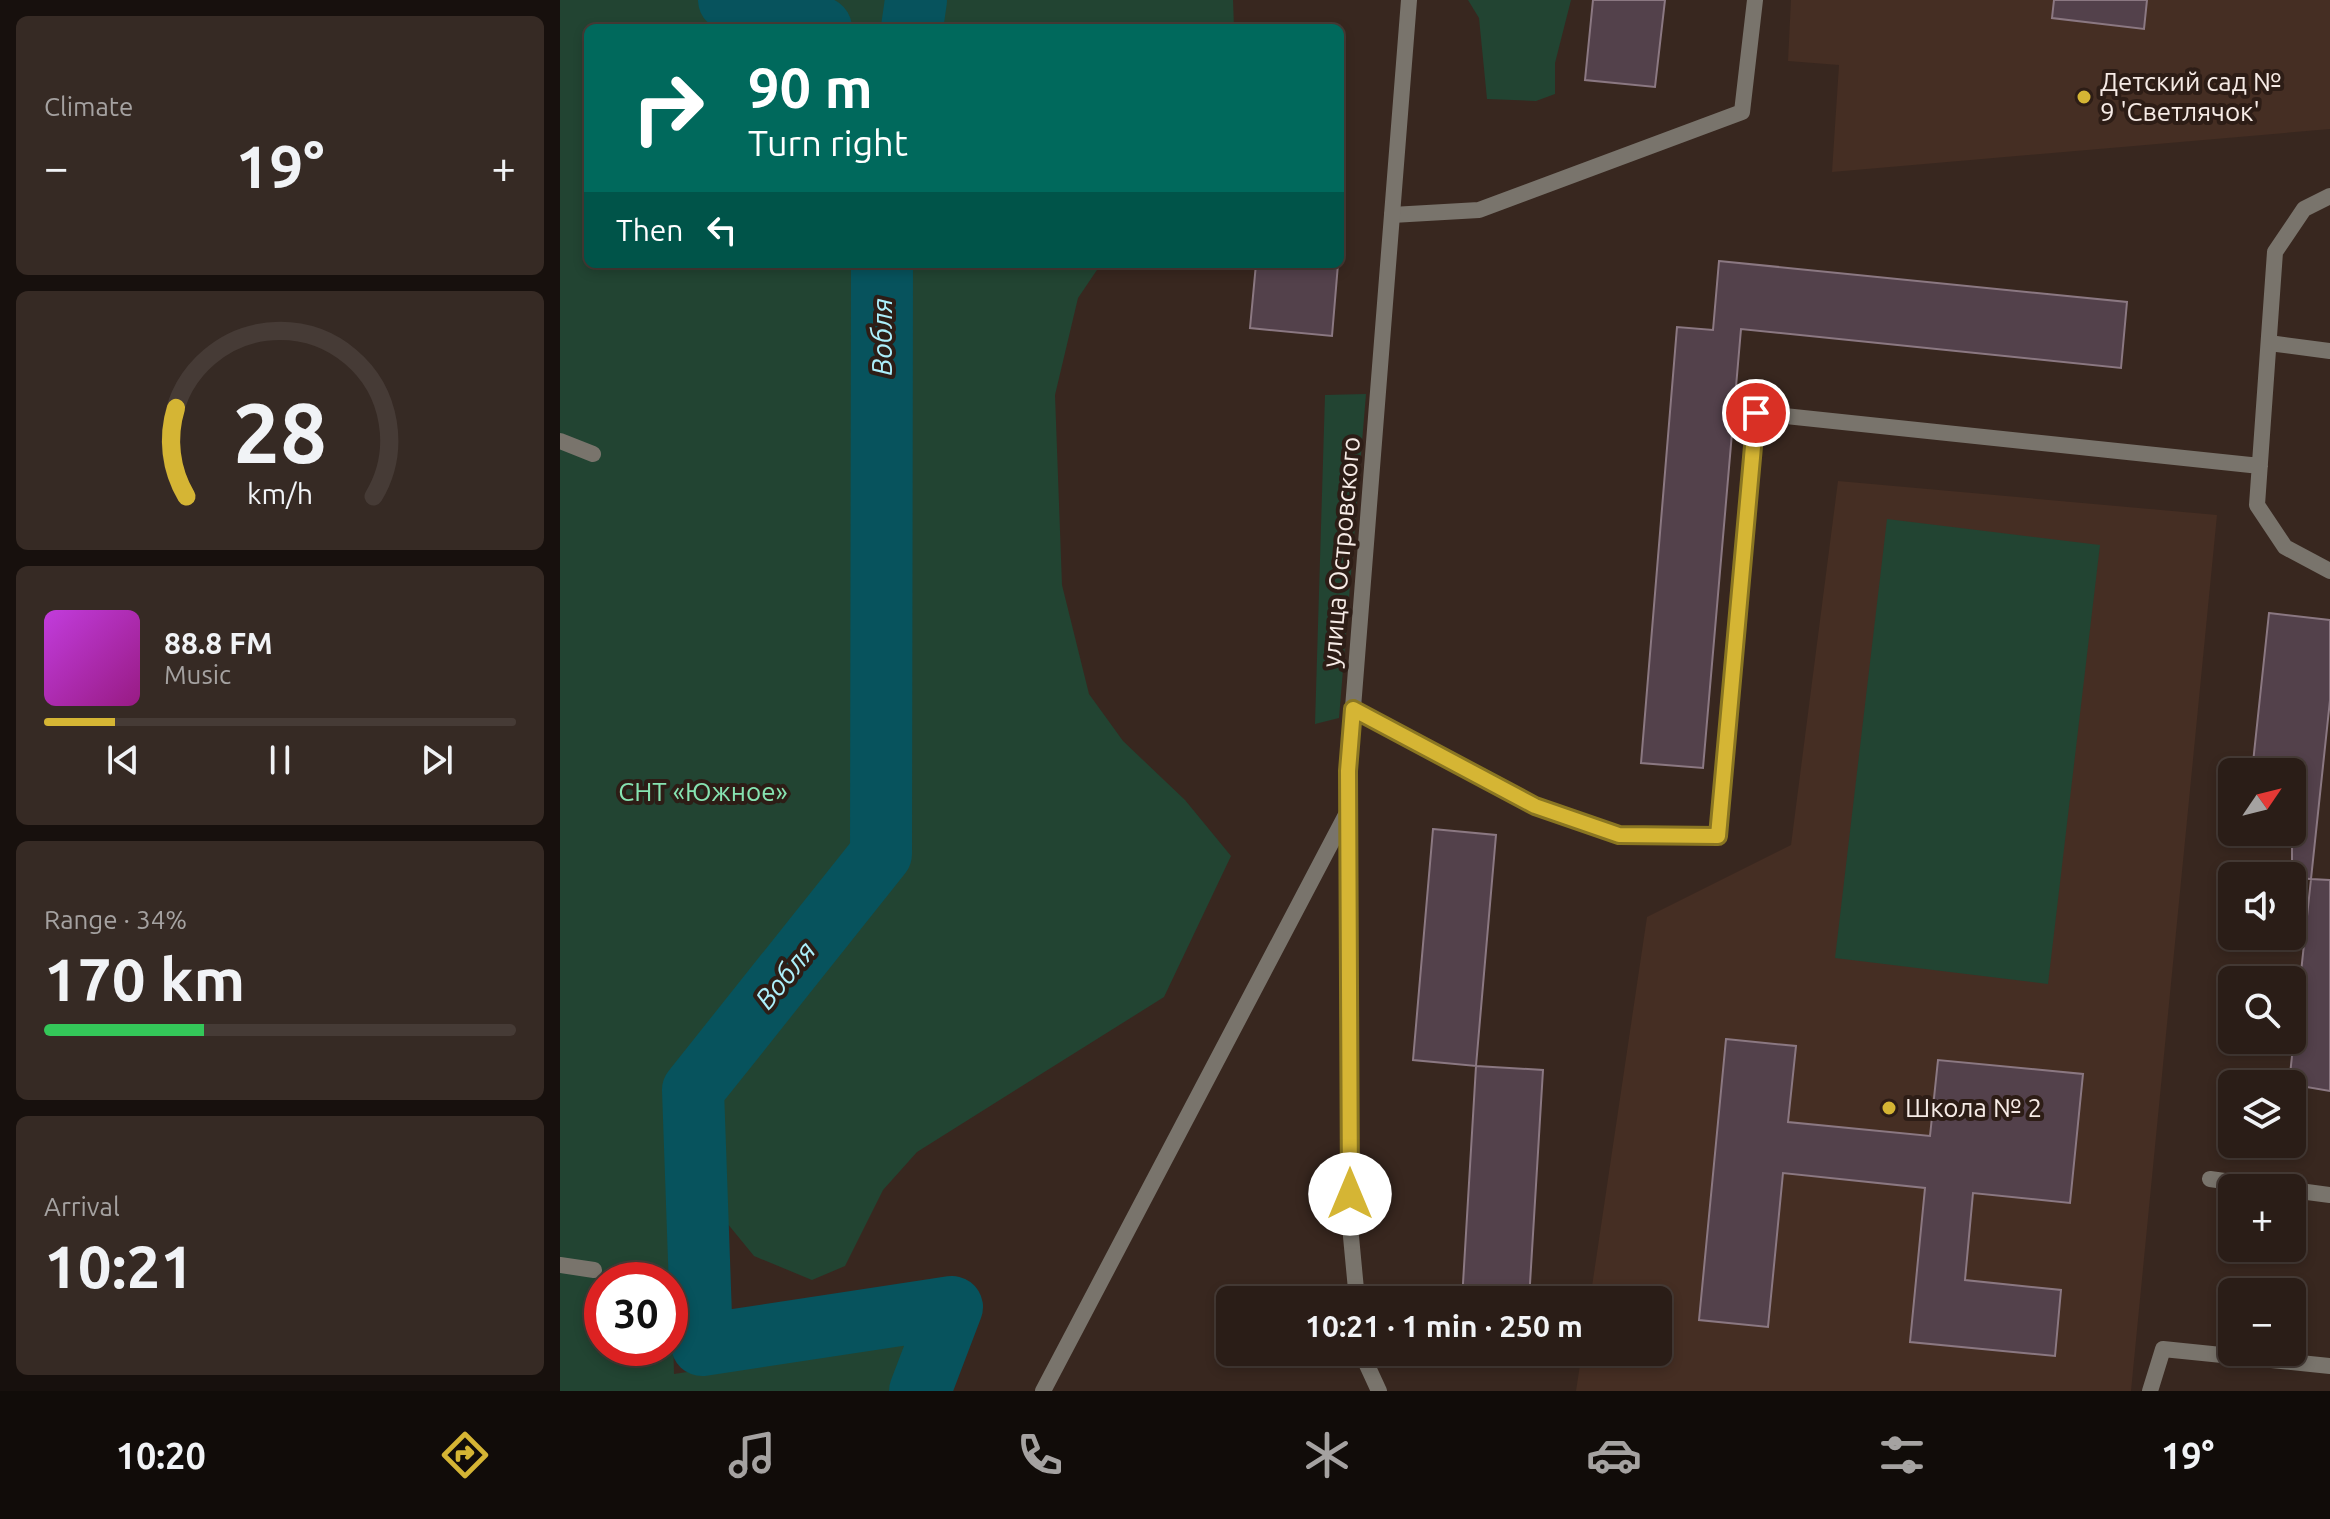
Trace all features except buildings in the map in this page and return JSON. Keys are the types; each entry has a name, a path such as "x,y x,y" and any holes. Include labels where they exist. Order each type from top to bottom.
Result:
{"street":[{"name":"улица Островского","path":"1356,1286 1350,1226 1348,811 1353,709 1409,0"},
{"path":"1392,215 1479,210 1742,112 1755,0"},
{"path":"2330,196 2304,209 2275,252 2257,505 2285,547 2330,571"},
{"path":"2269,343 2330,351"},
{"path":"1353,709 1535,806 1577,821 1619,835 1718,836 1756,413 2260,466"},
{"path":"560,441 593,454"},
{"path":"1043,1391 1348,811"},
{"path":"2210,1179 2218,1180"},
{"path":"2306,1192 2330,1195"},
{"path":"560,1265 584,1269"},
{"path":"2150,1391 2163,1349 2330,1366"},
{"path":"1367,1366 1379,1391"}],"shaded area":[{"name":"Детский сад № 9 'Светлячок'","path":"1791,0 2330,0 2330,129 1832,172 1839,65 1788,61"},
{"name":"Школа № 2","path":"1838,481 2217,515 2131,1391 1576,1391 1580,1366 1672,1366 1672,1286 1592,1286 1647,917 1791,845"}],"green space":[{"name":"СНТ «Южное»","path":"560,0 1233,0 1234,24 584,24 584,268 1098,268 1078,298 1055,395 1062,585 1089,694 1123,741 1185,800 1231,856 1164,997 917,1152 883,1190 845,1266 812,1280 754,1256 668,1151 671,1262 584,1262 584,1366 674,1366 674,1374 908,1338 889,1391 560,1391"},
{"path":"1468,0 1571,0 1555,63 1555,94 1536,101 1487,99 1479,18"},
{"path":"1366,394 1339,718 1315,724 1325,395"},
{"path":"1887,519 2100,545 2048,984 1835,958"}],"waterway":[{"path":"729,0 805,24"},
{"name":"Вобля","path":"913,24 916,0"},
{"name":"Вобля","path":"882,268 881,854 693,1090 702,1345 952,1307 920,1391"}],"place":[{"name":"Детский сад № 9 'Светлячок'","path":"2084,97"},
{"name":"Школа № 2","path":"1889,1108"}],"route":[{"path":"1350,1194 1348,771 1353,709 1535,806 1619,835 1718,836 1756,413"}]}
